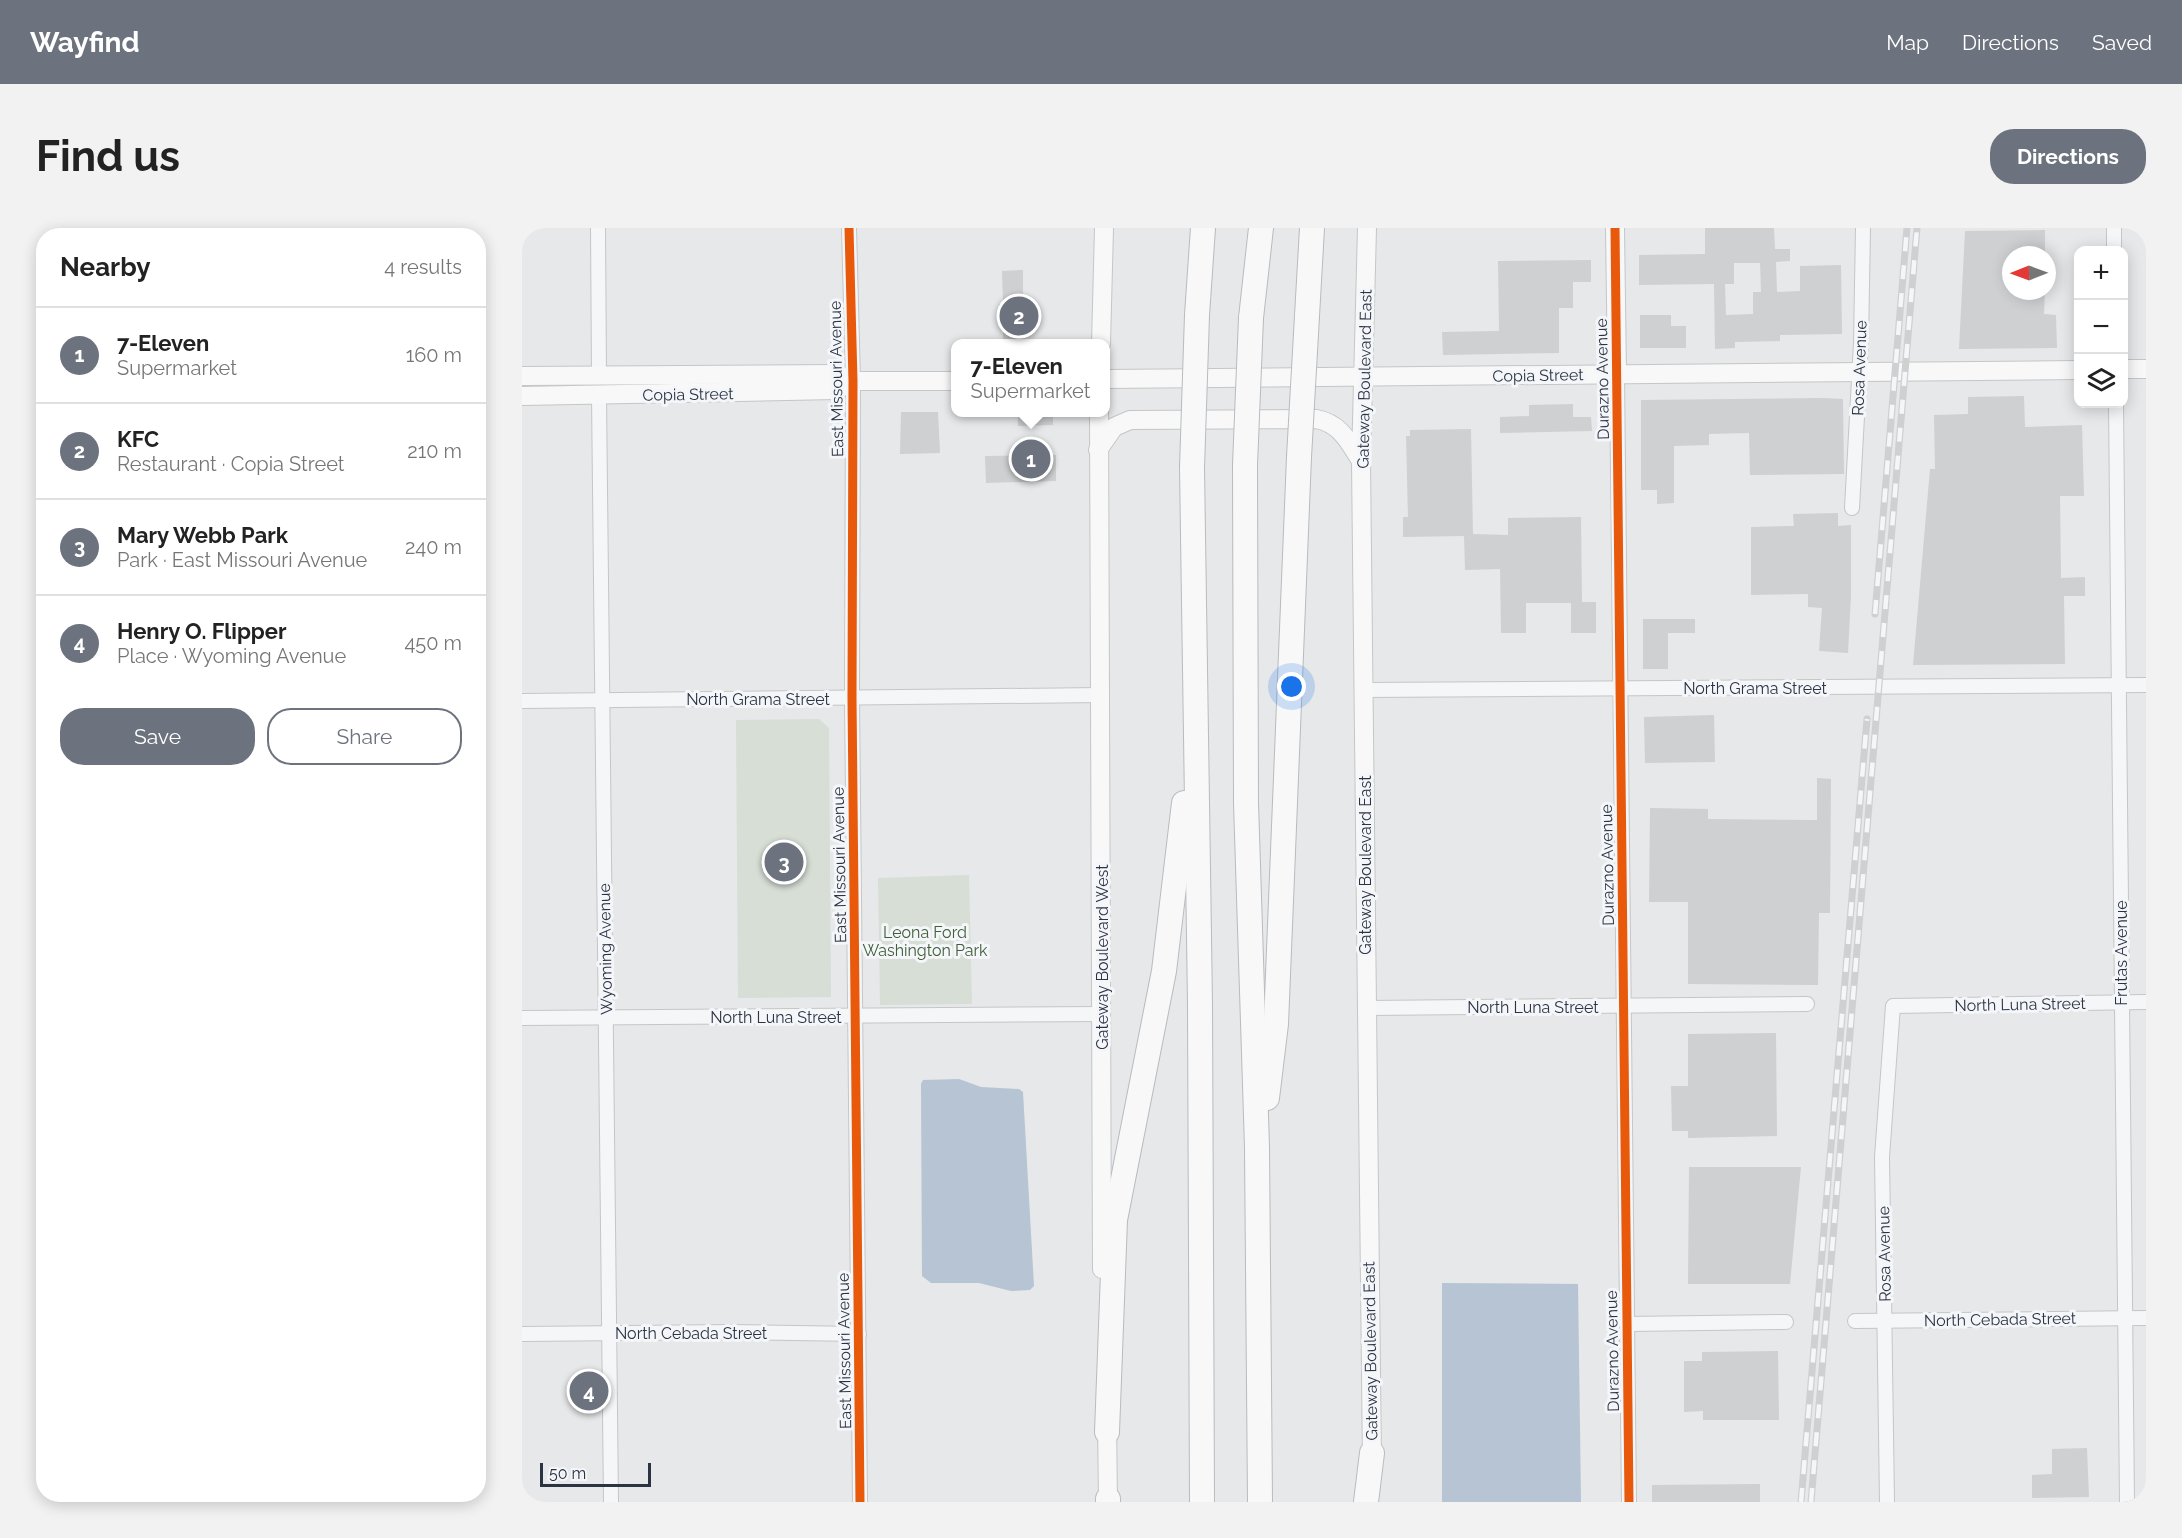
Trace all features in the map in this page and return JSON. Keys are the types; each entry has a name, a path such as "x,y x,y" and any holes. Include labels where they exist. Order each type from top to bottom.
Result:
{"highway":[{"path":"1202,1502 1200,1003 1192,468 1197,315 1203,228"},
{"path":"1260,1502 1257,1147 1246,803 1245,465 1251,318 1261,228"},
{"path":"1257,1147 1269,1089 1276,1024 1299,458 1312,228"},
{"path":"1107,1432 1114,1229 1164,971 1181,834 1195,666"},
{"path":"1366,1502 1372,1454"}],"main road":[{"path":"1101,339 1104,228"},
{"name":"Gateway Boulevard East","path":"1367,228 1361,461 1372,1502"},
{"name":"Durazno Avenue","path":"1615,228 1617,374"},
{"path":"2128,369 2146,369"},
{"name":"Copia Street","path":"1110,380 2074,370"},
{"name":"Copia Street","path":"522,376 836,374 853,381 951,381"},
{"name":"Copia Street","path":"522,396 836,390 853,381"},
{"name":"Gateway Boulevard West","path":"1099,417 1102,1281 1106,1335 1108,1501"},
{"path":"1098,450 1114,427 1130,420 1316,419 1332,423 1338,428 1361,461"}],"street":[{"path":"598,228 599,375"},
{"name":"East Missouri Avenue","path":"849,228 853,381 852,698 860,1502"},
{"name":"Rosa Avenue","path":"1852,508 1863,228"},
{"path":"2114,228 2114,246"},
{"name":"Durazno Avenue","path":"1617,374 1629,1502"},
{"name":"Wyoming Avenue","path":"599,396 611,1502"},
{"name":"Frutas Avenue","path":"2116,408 2127,1502"},
{"name":"North Grama Street","path":"1364,690 2146,685"},
{"name":"North Grama Street","path":"522,701 1101,695"},
{"name":"North Luna Street","path":"1893,1006 2146,1002"},
{"name":"North Luna Street","path":"1366,1008 1807,1004"},
{"name":"Rosa Avenue","path":"1887,1502 1882,1157 1893,1006"},
{"name":"North Luna Street","path":"522,1018 856,1018 1102,1014"},
{"name":"North Cebada Street","path":"1855,1321 2146,1317"},
{"path":"1627,1324 1786,1322"},
{"name":"North Cebada Street","path":"522,1334 859,1334"}],"green space":[{"path":"819,719 829,728 831,997 738,998 736,720"},
{"name":"Leona Ford Washington Park","path":"969,875 972,1004 880,1005 878,878"}],"water":[{"path":"959,1079 981,1087 1019,1089 1023,1092 1034,1286 1030,1290 1011,1291 979,1283 931,1283 922,1276 921,1084 923,1080"},
{"path":"1442,1283 1578,1284 1581,1502 1442,1502"}],"building":[{"path":"1705,228 1774,228 1775,249 1790,249 1790,261 1776,262 1777,292 1800,291 1800,266 1841,265 1842,334 1780,335 1780,341 1735,342 1735,348 1715,349 1714,284 1639,285 1639,255 1705,254","holes":["1734,263 1760,263 1761,292 1753,292 1753,314 1726,315 1725,284 1734,284"]},
{"path":"2045,230 2045,246 2002,246 2002,300 2045,300 2044,314 2056,315 2057,348 1959,349 1965,231"},
{"path":"1591,260 1591,282 1573,282 1573,308 1559,308 1559,353 1443,355 1442,332 1499,331 1498,261"},
{"path":"1023,270 1023,306 1026,306 1024,339 1003,339 1003,326 999,326 999,304 1003,304 1002,271"},
{"path":"1640,315 1671,315 1671,326 1686,326 1686,348 1640,348"},
{"path":"2024,396 2025,427 2082,425 2084,496 2060,496 2061,578 2085,577 2085,596 2064,596 2065,664 1913,665 1930,469 1935,469 1934,415 1968,414 1968,397"},
{"path":"1843,399 1844,474 1750,475 1749,433 1709,434 1709,445 1674,446 1674,503 1657,504 1657,490 1641,490 1641,400"},
{"path":"1573,404 1573,417 1591,417 1592,431 1500,433 1500,417 1529,416 1529,405"},
{"path":"901,412 938,412 940,453 900,454"},
{"path":"1018,417 1053,417 1053,425 1018,426"},
{"path":"1471,429 1473,534 1508,535 1508,518 1581,517 1582,602 1596,602 1596,633 1571,633 1571,603 1526,603 1526,633 1501,633 1500,569 1465,570 1464,536 1403,537 1403,517 1408,517 1406,436 1410,436 1410,430"},
{"path":"1056,455 1056,481 986,483 985,456"},
{"path":"1838,513 1838,526 1851,525 1848,653 1819,651 1822,608 1808,607 1808,594 1751,595 1751,527 1794,526 1793,514"},
{"path":"1643,619 1695,619 1695,633 1668,633 1668,669 1643,669"},
{"path":"1714,715 1715,762 1645,763 1644,717"},
{"path":"1817,778 1831,779 1830,913 1819,913 1818,985 1688,984 1688,902 1649,902 1650,808 1708,809 1708,819 1817,820"},
{"path":"1776,1033 1777,1136 1688,1138 1688,1131 1672,1131 1671,1086 1688,1086 1688,1034"},
{"path":"1689,1167 1801,1167 1790,1284 1688,1284"},
{"path":"1778,1351 1779,1420 1703,1420 1703,1411 1684,1412 1684,1361 1702,1361 1702,1352"},
{"path":"2087,1448 2089,1497 2032,1498 2032,1475 2052,1474 2052,1449"},
{"path":"1760,1484 1760,1502 1652,1502 1652,1485"}],"railway":[{"path":"1875,614 1907,228"},
{"path":"1811,1502 1917,228"},
{"path":"1801,1502 1867,719"}],"cycle path":[{"path":"849,228 853,381 852,698 860,1502"},
{"path":"1615,228 1629,1502"}],"place":[{"name":"KFC","path":"1019,316"},
{"name":"7-Eleven","path":"1031,459"},
{"name":"Mary Webb Park","path":"784,862"},
{"name":"Henry O. Flipper","path":"589,1391"}]}
